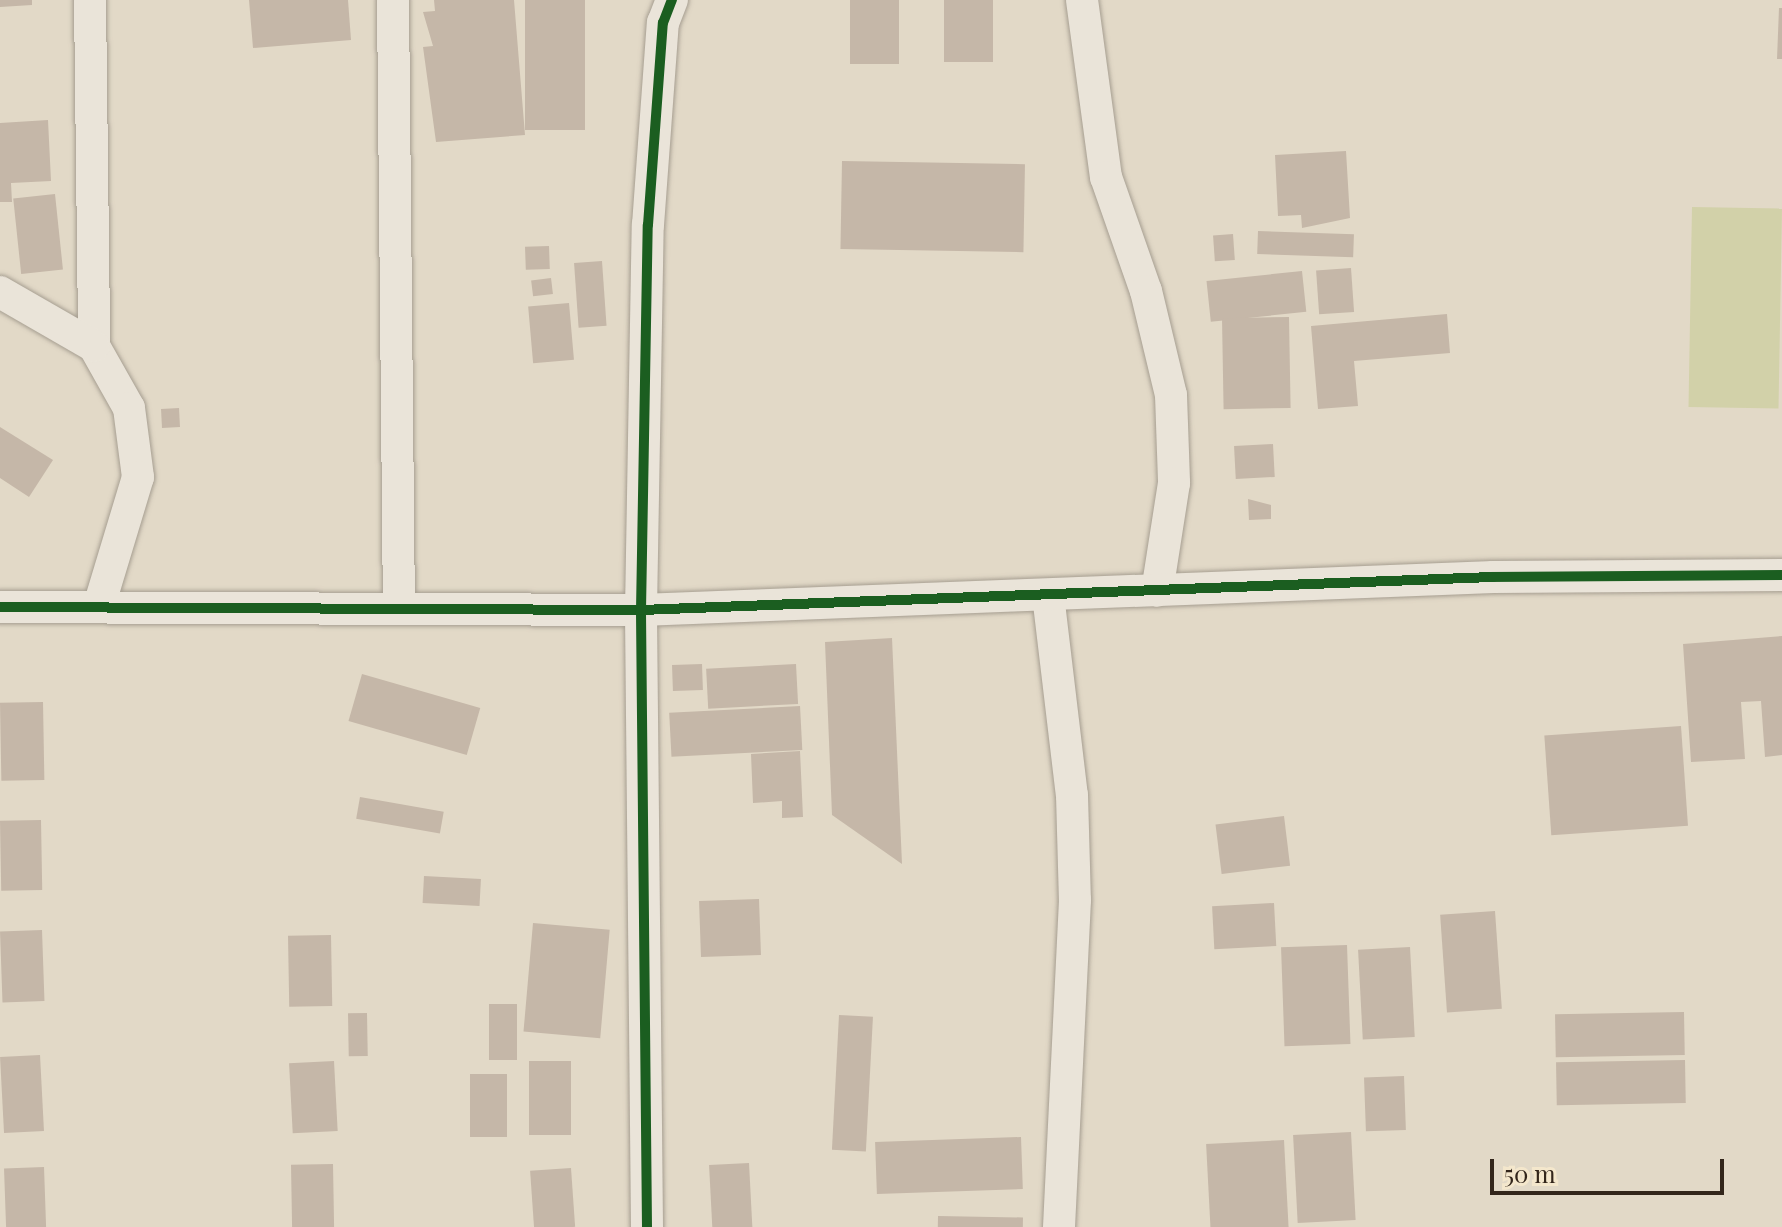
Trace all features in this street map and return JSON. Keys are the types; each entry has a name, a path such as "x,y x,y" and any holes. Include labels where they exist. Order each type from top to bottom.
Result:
{"street":[{"path":"90,0 94,346 129,408 138,477 99,606"},
{"path":"393,0 399,609"},
{"path":"647,1227 641,610 648,225 663,23 672,0"},
{"path":"1082,0 1106,177 1146,291 1171,395 1174,483 1157,591"},
{"path":"0,292 94,346"},
{"path":"0,607 641,610 1493,577 1782,575"},
{"path":"1048,595 1072,795 1075,900 1059,1227"}],"green space":[{"path":"1692,207 1782,209 1778,409 1689,407"}],"building":[{"path":"0,0 32,0 32,5 0,7"},
{"path":"249,0 348,0 351,40 253,48"},
{"path":"434,0 514,0 525,135 436,142 423,47 433,46 423,12 435,11"},
{"path":"525,0 585,0 585,130 525,130"},
{"path":"850,0 899,0 899,64 850,64"},
{"path":"944,0 993,0 993,62 944,62"},
{"path":"1779,8 1782,8 1782,59 1777,59"},
{"path":"48,120 51,181 11,183 12,202 0,202 0,123"},
{"path":"1346,151 1350,218 1302,228 1301,215 1278,216 1275,155"},
{"path":"842,161 1025,164 1023,252 840,249"},
{"path":"55,194 63,270 21,274 13,198"},
{"path":"1258,231 1354,234 1353,257 1257,254"},
{"path":"1233,234 1235,260 1215,261 1213,235"},
{"path":"549,246 550,269 526,270 525,247"},
{"path":"602,261 607,326 579,328 574,263"},
{"path":"1351,268 1354,312 1319,314 1316,270"},
{"path":"1302,271 1306,312 1211,322 1207,281"},
{"path":"551,278 553,294 533,296 531,280"},
{"path":"569,303 574,360 533,363 528,307"},
{"path":"1447,314 1450,353 1354,361 1358,406 1318,409 1311,326"},
{"path":"1289,317 1291,408 1224,409 1222,318"},
{"path":"179,408 180,427 162,428 161,409"},
{"path":"0,427 53,460 29,497 0,478"},
{"path":"1273,444 1275,477 1236,479 1234,446"},
{"path":"1248,499 1271,505 1271,519 1249,520"},
{"path":"1782,636 1782,755 1765,757 1761,701 1741,702 1745,759 1691,762 1683,644"},
{"path":"892,638 902,864 832,815 825,642"},
{"path":"702,664 703,690 673,691 672,665"},
{"path":"796,664 798,704 708,709 706,669"},
{"path":"362,674 480,708 467,755 348,721"},
{"path":"43,702 44,780 1,781 0,703"},
{"path":"800,706 802,750 671,757 669,713"},
{"path":"1681,726 1688,826 1551,835 1544,736"},
{"path":"800,751 803,817 782,818 782,801 753,803 751,754"},
{"path":"360,797 444,812 440,833 356,819"},
{"path":"1284,816 1290,866 1222,874 1216,824"},
{"path":"41,820 42,890 1,891 0,821"},
{"path":"424,876 481,879 480,906 423,903"},
{"path":"759,899 761,955 701,957 699,901"},
{"path":"1274,903 1276,946 1214,949 1212,906"},
{"path":"1495,911 1502,1009 1447,1013 1440,915"},
{"path":"533,923 610,930 600,1038 524,1032"},
{"path":"42,930 44,1001 3,1002 0,931"},
{"path":"331,935 332,1006 289,1007 288,936"},
{"path":"1347,945 1350,1044 1284,1046 1281,947"},
{"path":"1410,947 1415,1037 1363,1040 1358,950"},
{"path":"489,1004 517,1004 517,1060 489,1060"},
{"path":"1684,1012 1685,1055 1556,1057 1555,1014"},
{"path":"348,1013 367,1013 368,1056 349,1056"},
{"path":"839,1015 873,1017 866,1152 832,1150"},
{"path":"40,1055 44,1131 4,1133 0,1057"},
{"path":"1685,1060 1686,1103 1557,1105 1556,1062"},
{"path":"334,1061 338,1131 293,1133 289,1063"},
{"path":"529,1061 571,1061 571,1135 529,1135"},
{"path":"470,1074 507,1074 507,1137 470,1137"},
{"path":"1404,1076 1406,1130 1366,1131 1364,1077"},
{"path":"1351,1132 1356,1220 1298,1223 1293,1135"},
{"path":"1021,1137 1023,1189 877,1194 875,1142"},
{"path":"1284,1140 1289,1227 1210,1227 1206,1144"},
{"path":"749,1163 752,1227 712,1227 709,1165"},
{"path":"333,1164 334,1227 292,1227 291,1165"},
{"path":"44,1167 46,1227 6,1227 4,1168"},
{"path":"571,1168 575,1227 534,1227 530,1171"},
{"path":"938,1216 1023,1217 1023,1227 938,1227"}],"cycle path":[{"path":"647,1227 641,610 648,225 663,23 672,0"},
{"path":"0,607 641,610 1493,577 1782,575"}]}
